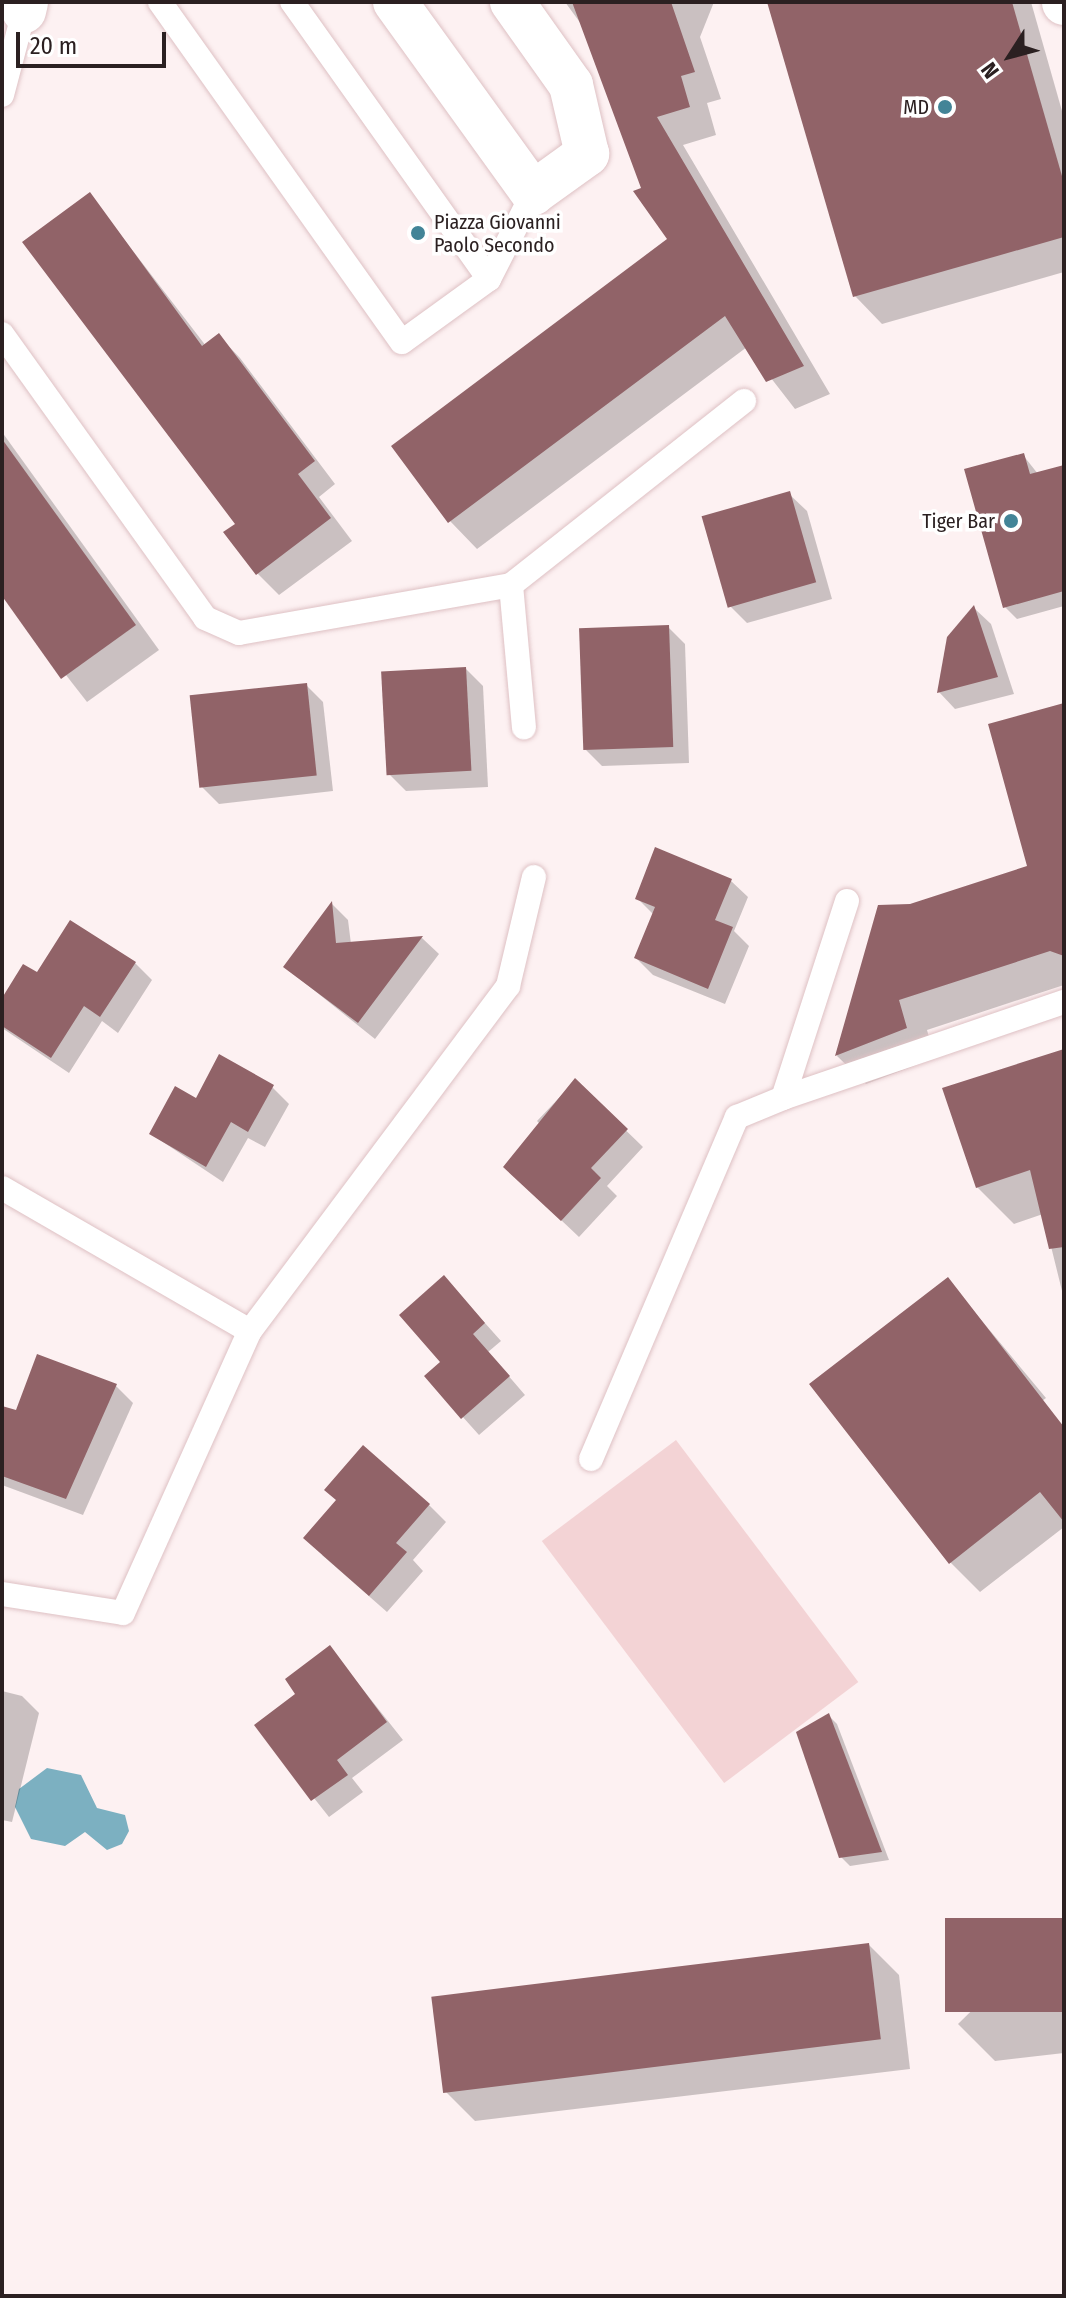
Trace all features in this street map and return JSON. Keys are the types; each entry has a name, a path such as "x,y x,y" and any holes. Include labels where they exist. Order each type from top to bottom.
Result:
{"street":[{"path":"395,2 533,193 587,154 571,85 512,2"}],"lane":[{"path":"160,2 402,342 489,279 533,193"},
{"path":"292,2 489,279"},
{"path":"2,95 25,6"},
{"path":"2,334 205,618 239,633 511,585 744,401"},
{"path":"511,585 524,727"},
{"path":"2,1594 123,1613 250,1331 508,986 534,877"},
{"path":"783,1098 847,901"},
{"path":"591,1459 737,1117 783,1098 1064,1002"},
{"path":"2,1188 250,1331"}],"shaded area":[{"path":"676,1440 858,1682 724,1783 542,1541"}],"water":[{"path":"47,1768 81,1775 97,1808 125,1815 129,1831 122,1844 107,1850 85,1832 65,1846 31,1839 15,1807 19,1789"}],"building":[{"path":"572,2 671,2 695,72 681,76 690,107 657,117 804,366 766,382 725,316 448,523 391,446 667,239 633,191 641,188"},
{"path":"767,2 1012,2 1064,183 1064,237 853,297"},
{"path":"90,192 202,346 219,333 315,461 298,474 331,518 256,575 223,532 235,524 22,242"},
{"path":"2,439 136,625 61,679 2,596"},
{"name":"Tiger Bar","path":"1024,453 1030,474 1064,465 1064,591 1003,608 964,469"},
{"path":"790,491 816,582 728,608 702,516"},
{"path":"974,605 998,677 937,693 947,637"},
{"path":"669,625 673,747 583,750 579,628"},
{"path":"466,667 471,771 387,775 381,671"},
{"path":"307,683 317,775 199,788 190,695"},
{"path":"1064,703 1064,956 1050,951 899,1000 907,1028 835,1056 878,905 910,904 1027,866 988,724"},
{"path":"655,847 732,879 715,920 733,927 708,989 634,958 655,907 635,899"},
{"path":"332,901 336,943 423,936 358,1023 283,967"},
{"path":"70,920 136,962 100,1017 84,1006 51,1058 2,1026 2,998 23,964 37,972"},
{"path":"1064,1049 1064,1247 1049,1249 1030,1170 976,1188 942,1088"},
{"path":"219,1054 274,1085 248,1132 231,1122 206,1167 149,1134 175,1086 196,1098"},
{"path":"575,1078 628,1129 591,1168 601,1178 561,1221 503,1167"},
{"path":"444,1275 485,1323 473,1334 510,1376 461,1419 424,1376 440,1362 399,1315"},
{"path":"948,1277 1064,1427 1064,1522 1040,1492 949,1564 809,1384"},
{"path":"37,1354 117,1384 66,1499 2,1476 2,1406 16,1410"},
{"path":"363,1445 430,1504 396,1543 407,1552 369,1596 303,1538 336,1500 324,1490"},
{"path":"330,1645 387,1722 337,1760 348,1775 311,1801 254,1725 295,1694 285,1679"},
{"path":"829,1713 882,1852 839,1858 796,1732"},
{"path":"945,1918 1064,1918 1064,2012 945,2012"},
{"path":"869,1943 881,2039 443,2093 431,1997"}],"place":[{"name":"MD","path":"945,107"},
{"name":"Piazza Giovanni Paolo Secondo","path":"418,233"},
{"name":"Tiger Bar","path":"1011,521"}]}
